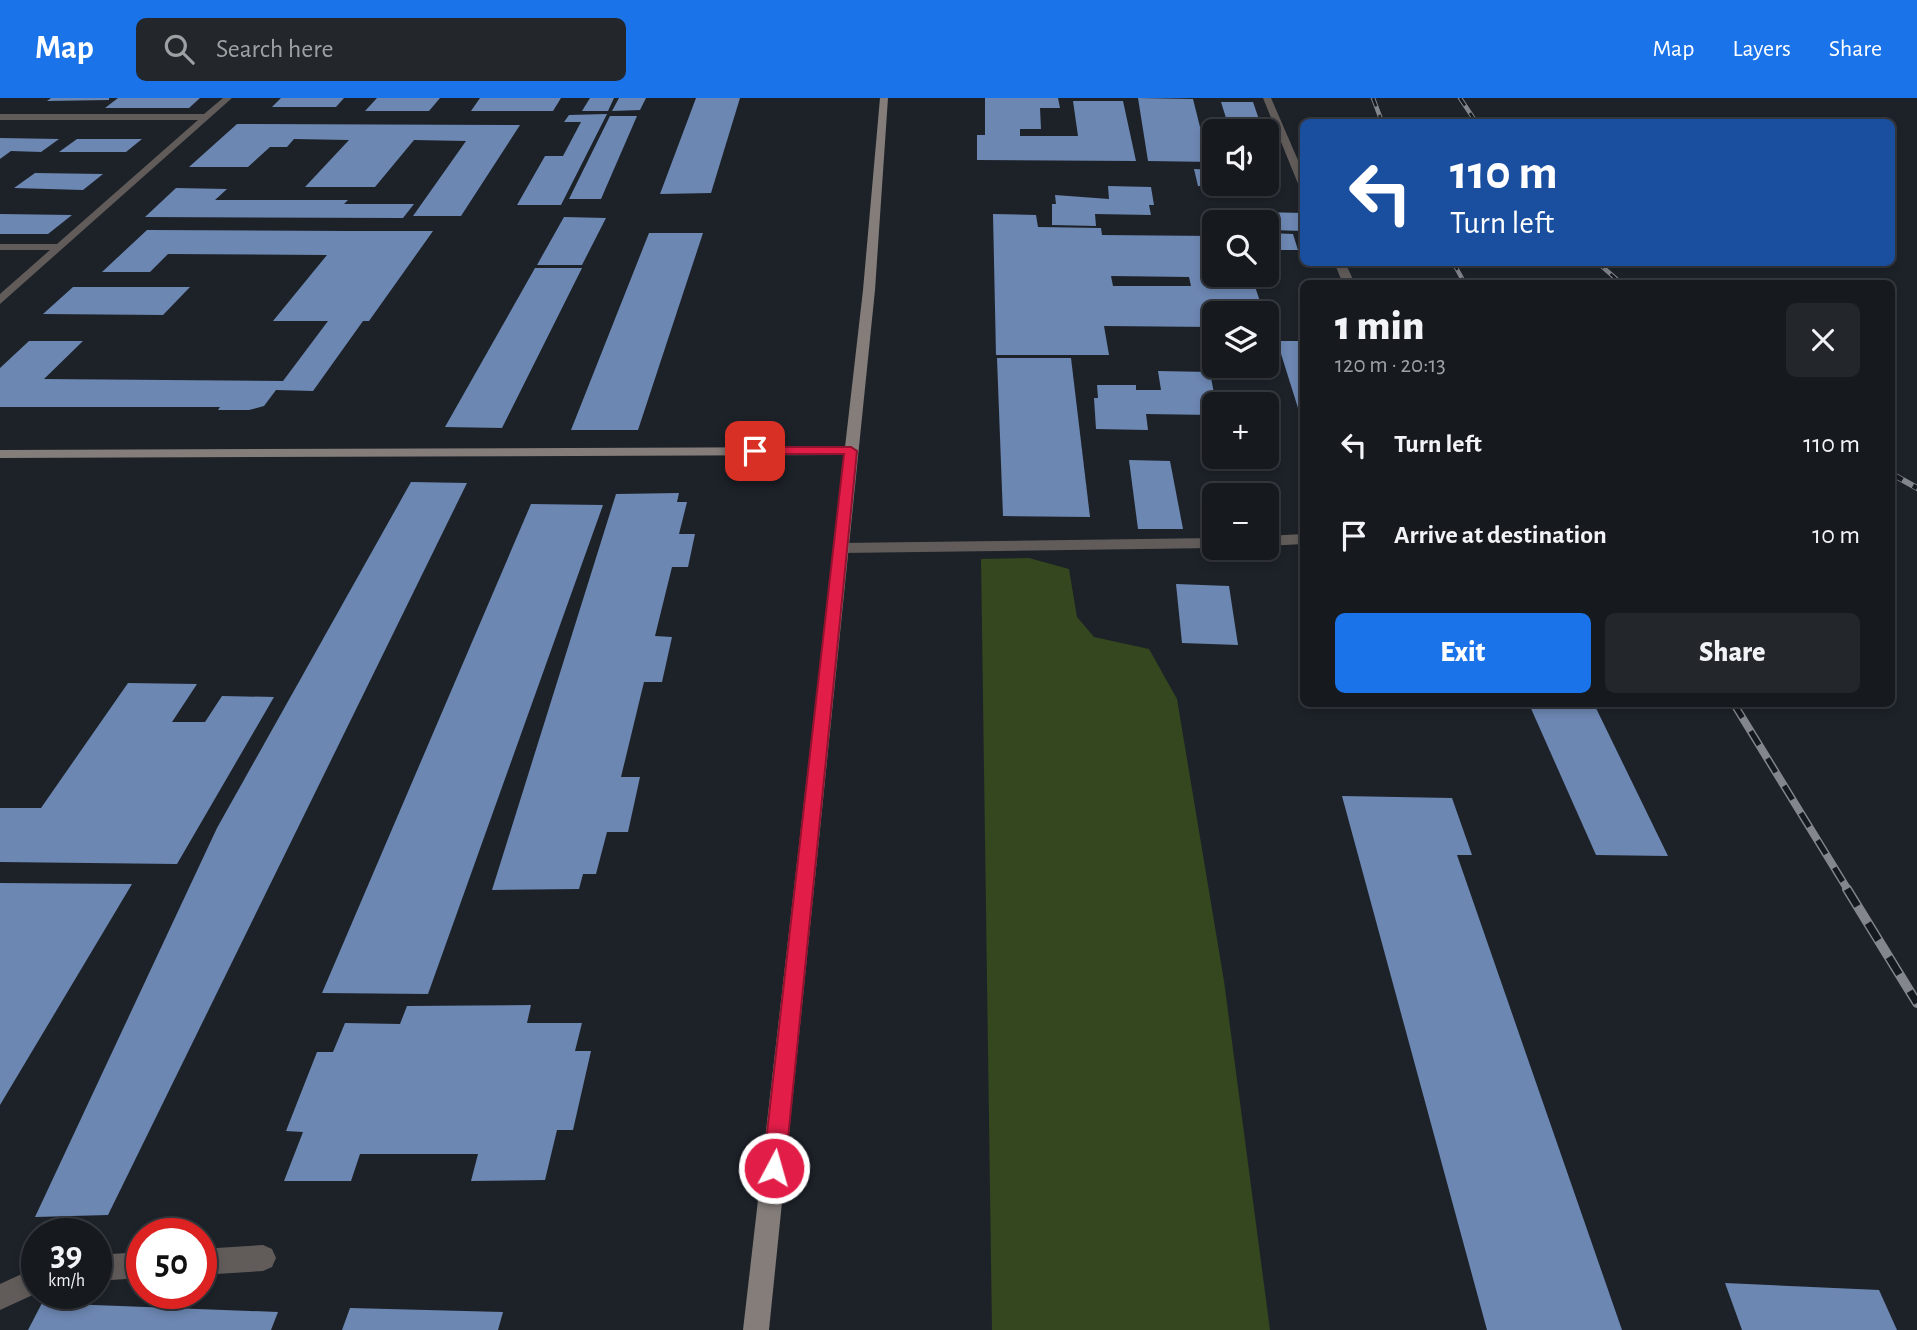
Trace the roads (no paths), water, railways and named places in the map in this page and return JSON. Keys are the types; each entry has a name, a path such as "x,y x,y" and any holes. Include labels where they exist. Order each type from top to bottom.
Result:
{"main road":[{"path":"756,1330 869,290 884,98"},
{"path":"0,454 851,451"}],"street":[{"path":"0,300 228,98"},
{"path":"1267,98 1300,176"},
{"path":"0,117 206,117"},
{"path":"0,247 59,247"},
{"path":"1279,540 1300,539"},
{"path":"841,548 1202,543"},
{"path":"217,1261 263,1258"},
{"path":"0,1297 21,1287"}],"railway":[{"path":"1373,98 1381,119"},
{"path":"1460,98 1474,119"},
{"path":"1455,266 1463,280"},
{"path":"1602,266 1617,280"},
{"path":"1895,476 1917,488"},
{"path":"1736,707 1848,890"},
{"path":"1847,889 1917,1003"}]}
